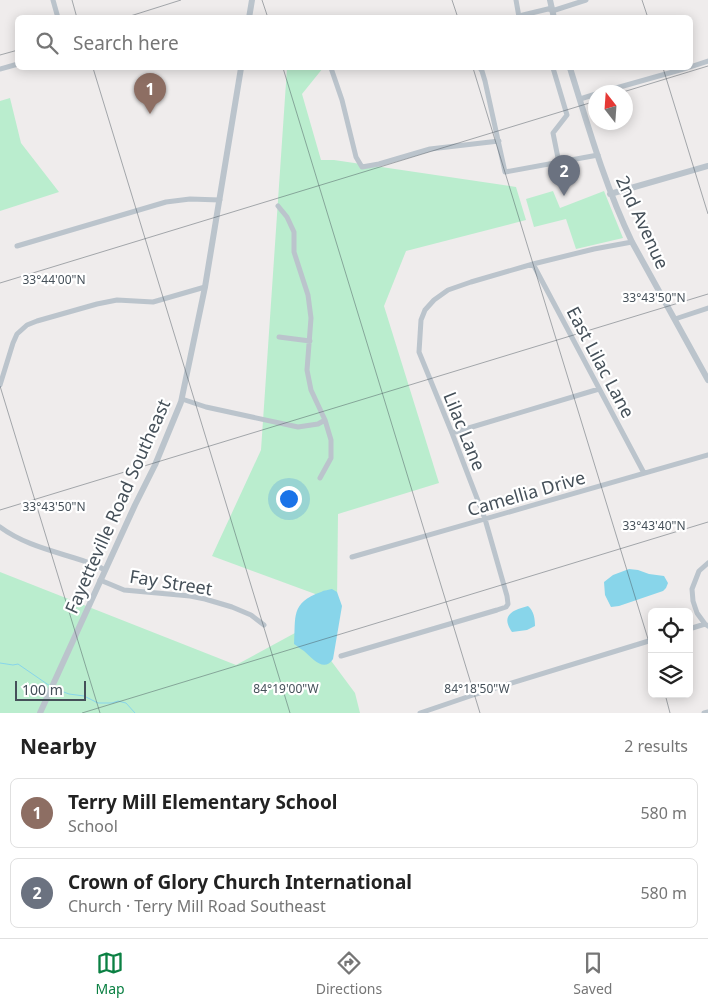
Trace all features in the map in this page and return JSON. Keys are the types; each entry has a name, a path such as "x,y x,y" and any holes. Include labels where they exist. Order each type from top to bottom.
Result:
{"street":[{"path":"53,0 57,15"},
{"path":"250,15 252,0"},
{"path":"516,0 519,15"},
{"path":"550,0 553,12"},
{"path":"533,15 553,12 586,0"},
{"path":"693,66 708,61"},
{"path":"0,69 15,65"},
{"name":"Fayetteville Road Southeast","path":"40,713 100,580 155,465 182,398 205,287 241,70"},
{"path":"332,70 342,100 356,157 362,167 380,164 430,148 499,141"},
{"path":"481,70 505,172 598,155"},
{"path":"554,70 567,115 553,133 559,163"},
{"name":"2nd Avenue","path":"571,70 610,194 620,219 708,380"},
{"path":"626,85 679,70"},
{"path":"580,99 588,96"},
{"path":"610,194 708,166"},
{"path":"17,246 166,202 190,199 220,200"},
{"path":"278,206 287,217 294,232 294,252 308,295 311,318 307,370 311,390 325,420 331,440 331,458 320,478"},
{"name":"Lilac Lane","path":"341,656 498,610 506,607 508,604 485,519 419,352 421,320 425,310 434,300 448,290 471,282 533,264 632,242"},
{"name":"East Lilac Lane","path":"533,264 644,473"},
{"path":"0,385 17,334 27,325 98,304 117,300 153,302 205,287"},
{"path":"675,319 708,308"},
{"path":"279,338 310,341"},
{"path":"452,432 599,390"},
{"path":"182,398 206,407 298,427 318,424 325,420"},
{"name":"Camellia Drive","path":"352,557 708,454"},
{"path":"0,527 42,548 95,564 105,570"},
{"path":"693,628 706,625 697,613 692,589 699,570 708,563"},
{"name":"Fay Street","path":"100,580 130,591 205,598 251,615 264,625"},
{"path":"420,713 648,641"},
{"path":"704,713 708,712"}],"green space":[{"path":"287,70 321,70 302,94 321,160 334,160 516,187 526,220 406,251 384,306 439,483 338,514 337,602 212,556 261,450"},
{"path":"10,98 21,143 59,192 0,211 0,101"},
{"path":"553,191 560,208 604,191 623,238 576,249 566,219 534,227 526,199"},
{"path":"0,572 236,665 306,627 355,693 360,713 0,713"}],"water":[{"path":"629,569 664,576 668,583 666,588 663,591 611,607 605,595 604,582 613,575"},
{"path":"332,589 337,592 342,606 333,659 326,665 318,663 294,644 295,619 299,606 304,601 322,591"},
{"path":"528,606 533,613 535,626 527,630 512,632 507,621 508,617 517,609"}],"waterway":[{"path":"0,663 18,664 50,686"},
{"path":"53,688 69,694 84,696 98,703 118,701 126,703 135,713"}],"place":[{"name":"Terry Mill Elementary School","path":"150,114"},
{"name":"Crown of Glory Church International","path":"564,196"}]}
